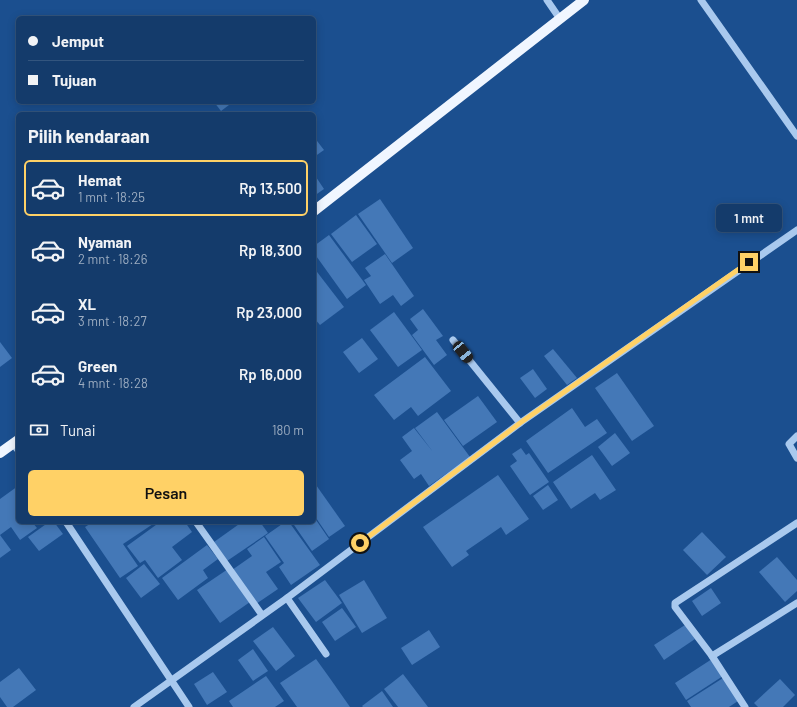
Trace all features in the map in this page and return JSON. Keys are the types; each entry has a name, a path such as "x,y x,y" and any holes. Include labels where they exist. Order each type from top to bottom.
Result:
{"main road":[{"path":"316,209 584,0"},
{"path":"0,453 16,445"}],"street":[{"path":"547,0 560,19"},
{"path":"701,0 797,136"},
{"path":"134,707 287,598 520,423 797,230"},
{"path":"453,340 520,423"},
{"path":"797,436 789,444 797,458"},
{"path":"745,707 712,656 675,607 675,603 797,522"},
{"path":"67,524 189,707"},
{"path":"197,524 262,615"},
{"path":"287,598 326,654"},
{"path":"712,656 797,603"}],"building":[{"path":"216,104 230,104 221,111"},
{"path":"316,140 324,150 316,156"},
{"path":"316,177 324,189 316,195"},
{"path":"380,199 413,248 392,263 358,214"},
{"path":"356,215 377,244 352,262 331,234"},
{"path":"329,235 366,285 347,299 316,256 316,245"},
{"path":"385,254 414,296 401,306 393,295 380,304 364,280 371,276 365,268"},
{"path":"316,271 344,307 320,325 316,320"},
{"path":"423,309 443,336 436,340 447,355 434,365 412,335 418,330 410,319"},
{"path":"394,312 422,350 398,367 370,330"},
{"path":"362,338 378,359 359,373 343,352"},
{"path":"0,342 12,358 0,367"},
{"path":"553,349 577,378 567,385 544,356"},
{"path":"425,357 451,391 418,416 411,407 394,420 374,395"},
{"path":"533,369 547,389 535,398 520,378"},
{"path":"617,373 654,426 632,441 595,388"},
{"path":"478,396 497,422 463,446 444,420"},
{"path":"572,408 585,427 597,419 607,433 548,473 526,441"},
{"path":"437,412 470,457 429,486 421,474 414,479 400,460 412,451 402,437 414,428 433,452 415,428"},
{"path":"615,433 630,453 612,466 598,447"},
{"path":"521,448 526,455 529,453 549,482 530,495 510,466 517,461 512,454"},
{"path":"592,455 616,490 600,500 595,493 571,509 553,482"},
{"path":"498,475 529,519 506,535 501,527 466,551 469,555 452,567 423,527"},
{"path":"316,485 345,526 329,537 316,518"},
{"path":"548,485 558,500 543,510 533,496"},
{"path":"16,487 16,524 34,524 37,528 20,540 11,527 0,535 0,499"},
{"path":"316,520 329,539 312,551 293,524 316,524"},
{"path":"46,524 56,524 63,534 39,551 28,537"},
{"path":"90,524 153,524 123,544 138,566 120,578 85,527"},
{"path":"157,524 186,524 192,532 172,547 182,560 158,578 145,560 140,563 127,546"},
{"path":"239,524 261,524 268,533 227,561 214,542"},
{"path":"282,524 290,524 320,565 291,585 279,567 284,563 265,536"},
{"path":"702,532 726,557 707,575 683,550"},
{"path":"0,535 11,550 0,558"},
{"path":"264,537 281,562 266,572 278,589 256,604 232,570 252,556 247,549"},
{"path":"207,545 218,559 203,570 208,578 178,600 162,578"},
{"path":"777,557 797,580 797,591 785,602 759,572"},
{"path":"144,564 160,584 141,598 126,578"},
{"path":"228,569 250,602 220,623 197,590"},
{"path":"325,580 342,603 316,622 298,598"},
{"path":"364,580 387,618 362,633 339,595"},
{"path":"711,588 721,603 702,616 692,601"},
{"path":"342,608 356,627 335,641 322,622"},
{"path":"685,625 695,639 664,660 654,645"},
{"path":"273,627 295,656 276,671 253,641"},
{"path":"429,630 440,647 412,665 401,648"},
{"path":"253,649 268,671 253,681 238,660"},
{"path":"316,659 350,707 297,707 280,683"},
{"path":"712,659 723,676 686,700 675,683"},
{"path":"19,668 36,690 13,707 7,707 0,697 0,682"},
{"path":"213,672 227,692 207,705 194,684"},
{"path":"403,674 428,707 398,707 384,689"},
{"path":"266,676 284,701 275,707 233,707 229,701"},
{"path":"723,678 738,701 729,707 691,707 687,701"},
{"path":"780,679 795,695 783,707 758,707 754,703"},
{"path":"382,691 393,707 362,706"}],"route":[{"path":"360,543 520,423 749,262"}]}
